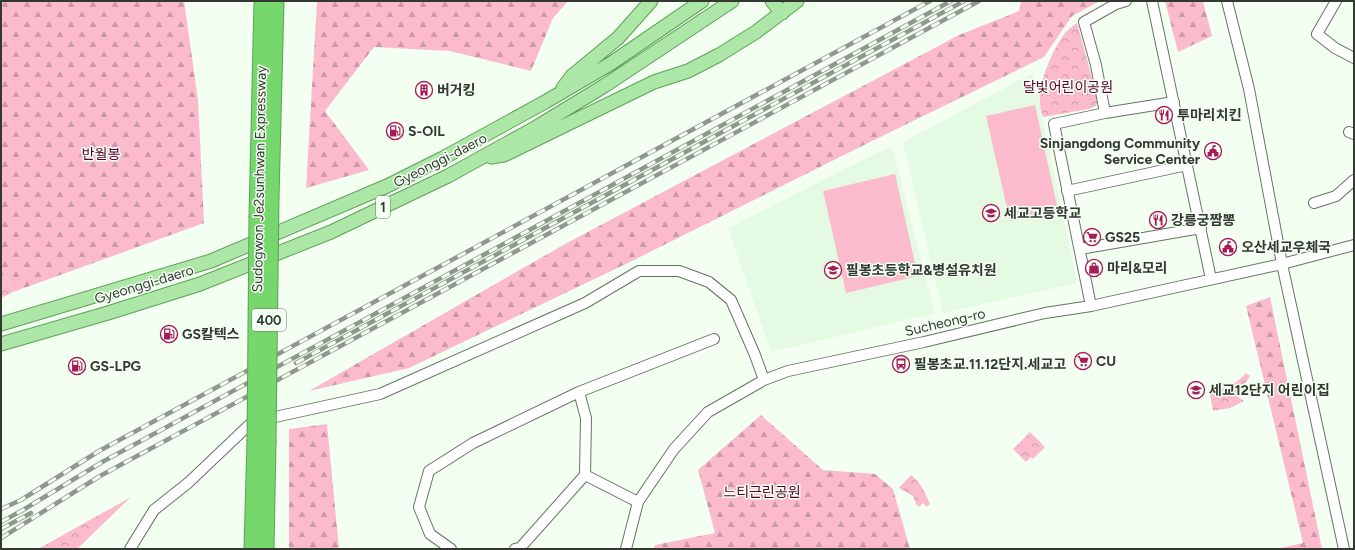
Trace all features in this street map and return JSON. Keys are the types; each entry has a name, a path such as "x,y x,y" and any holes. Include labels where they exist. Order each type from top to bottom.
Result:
{"highway":[{"name":"Sudogwon Je2sunhwan Expressway","path":"261,1 262,30 257,216 261,442 266,549"},
{"name":"Sudogwon Je2sunhwan Expressway","path":"252,549 261,442 271,197 276,1"}],"main road":[{"path":"559,94 572,76 618,38 651,1"},
{"name":"Gyeonggi-daero","path":"1,324 211,261 387,186 443,158 559,94 610,64 702,1"},
{"name":"Gyeonggi-daero","path":"1,344 108,313 200,284 331,232 448,176 535,128 604,86 732,1"},
{"path":"772,1 782,13"},
{"path":"481,158 504,155 654,82 688,71 719,55 756,32 797,1"}],"street":[{"path":"1105,113 1096,65 1084,22 1116,4 1126,1"},
{"path":"1152,1 1211,279"},
{"path":"1227,1 1249,89 1282,264 1344,549"},
{"path":"1336,1 1317,34 1335,48 1354,58"},
{"path":"1091,306 1054,124 1105,113 1174,102"},
{"path":"1067,191 1187,165"},
{"path":"1314,203 1336,196 1354,180"},
{"path":"1080,249 1201,228"},
{"name":"Sucheong-ro","path":"626,549 638,502 674,448 708,412 764,380 788,371 924,342 1046,313 1091,306 1282,264 1354,245"},
{"path":"130,549 154,510 188,483 248,425 275,417 380,394 585,303 639,271 679,271 709,282 731,300 764,380"},
{"path":"451,549 430,534 418,507 429,471 473,443 580,392 714,339"},
{"path":"516,549 520,548 585,475 586,418 580,392"},
{"path":"585,475 638,502"}],"shaded area":[{"name":"세교고등학교","path":"1033,73 1077,283 943,313 903,142"},
{"name":"필봉초등학교&병설유치원","path":"892,147 935,313 771,352 728,228 879,152"}],"green space":[{"name":"반월봉","path":"1,1 184,1 198,100 204,223 13,292 1,267"},
{"path":"317,1 568,1 553,18 531,71 450,51 374,47 325,111 369,170 306,188"},
{"path":"1021,1 1100,1 1072,16 1044,57 632,261 409,368 309,391 565,244 959,35 1019,11"},
{"path":"1165,1 1203,1 1212,36 1178,52"},
{"name":"달빛어린이공원","path":"1077,23 1098,100 1096,106 1089,109 1043,117 1040,106 1040,96 1047,67 1060,40 1069,29"},
{"path":"1035,105 1058,210 1010,221 986,116"},
{"path":"895,174 918,276 846,293 823,191"},
{"path":"1,267 13,292 1,298"},
{"path":"1270,297 1322,549 1276,549 1303,543 1246,306"},
{"path":"1246,373 1250,376 1237,396 1244,401 1230,408 1213,411 1209,390 1225,388 1238,381"},
{"name":"느티근린공원","path":"761,415 823,470 875,474 893,489 910,549 654,549 655,545 715,533 698,470"},
{"path":"327,424 339,549 289,549 289,429"},
{"path":"1030,432 1045,447 1033,459 1031,457 1026,462 1013,449"},
{"path":"911,475 920,485 930,504 927,507 923,503 919,507 913,496 899,488"},
{"path":"131,497 77,549 38,549"}],"railway":[{"path":"1,509 21,500 99,451 930,1"},
{"path":"1,522 104,461 951,1"},
{"path":"296,363 964,1"},
{"path":"1,538 100,476 979,1"},
{"path":"1,529 31,513"}],"place":[{"name":"버거킹","path":"424,90"},
{"name":"투마리치킨","path":"1164,115"},
{"name":"S-OIL","path":"395,131"},
{"name":"Sinjangdong Community Service Center","path":"1213,151"},
{"name":"세교고등학교","path":"991,213"},
{"name":"강릉궁짬뽕","path":"1158,220"},
{"name":"GS25","path":"1092,237"},
{"name":"오산세교우체국","path":"1228,247"},
{"name":"마리&모리","path":"1094,268"},
{"name":"필봉초등학교&병설유치원","path":"833,270"},
{"name":"GS칼텍스","path":"169,334"},
{"name":"CU","path":"1083,361"},
{"name":"필봉초교.11.12단지.세교고","path":"901,364"},
{"name":"GS-LPG","path":"77,366"},
{"name":"세교12단지 어린이집","path":"1196,390"}]}
